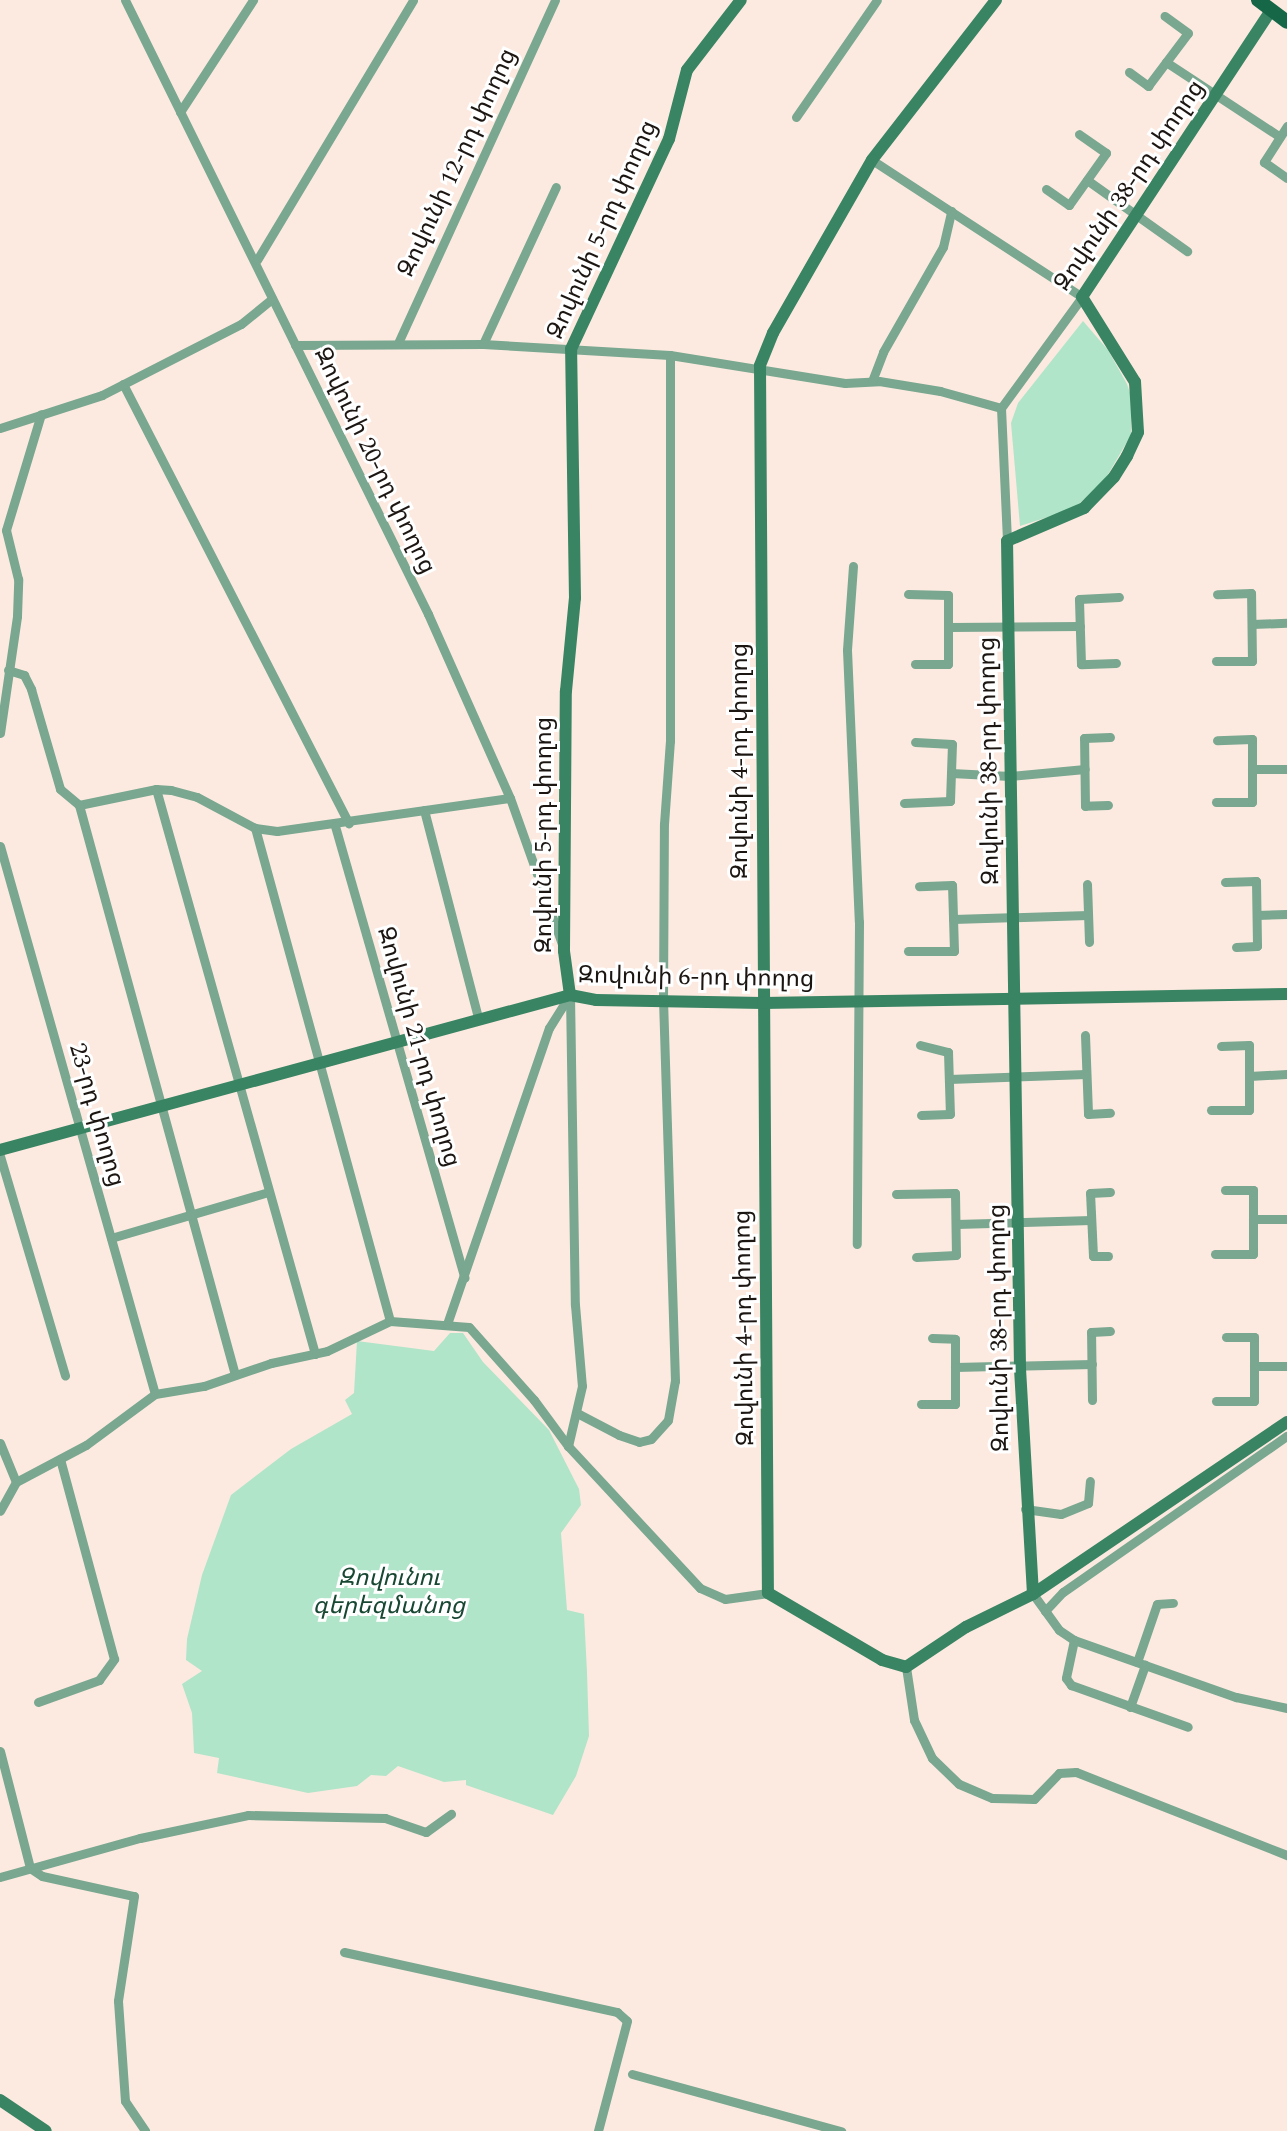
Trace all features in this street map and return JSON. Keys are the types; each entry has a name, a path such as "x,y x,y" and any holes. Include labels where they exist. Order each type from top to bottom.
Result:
{"main road":[{"path":"1258,0 1287,22"}],"street":[{"name":"Զովունի 20-րդ փողոց","path":"125,0 257,260 272,299 428,614 510,798 564,951"},
{"path":"180,112 253,0"},
{"path":"257,260 413,0"},
{"name":"Զովունի 12-րդ փողոց","path":"398,343 555,0"},
{"name":"Զովունի 5-րդ փողոց","path":"568,1446 582,1386 575,1305 570,995 564,951 566,691 575,598 571,349 669,139 687,69 741,0"},
{"path":"796,117 877,0"},
{"name":"Զովունի 4-րդ փողոց","path":"768,1593 760,366 773,333 873,160 996,0"},
{"name":"Զովունի 38-րդ փողոց","path":"1033,1594 1025,1509 1020,1367 1007,541 1001,408 1082,297 1271,10"},
{"path":"1129,72 1148,86 1188,33 1165,16"},
{"path":"1166,62 1215,97 1280,137"},
{"path":"1287,126 1264,162 1287,178"},
{"path":"1046,189 1069,205 1106,153 1079,134"},
{"path":"873,160 1082,297 1135,382 1138,432 1114,477 1084,508 1007,541"},
{"path":"1087,180 1187,251"},
{"path":"483,344 556,187"},
{"path":"872,381 883,352 943,247 951,211"},
{"path":"0,428 123,384 241,324 272,299"},
{"path":"295,345 483,344 670,355 760,366 845,383 872,381 940,391 1001,408"},
{"path":"577,1413 639,1442 659,1432 670,1412 675,1333 663,1002 664,824 670,741 670,355"},
{"path":"123,384 349,823"},
{"path":"0,733 18,579 3,531 41,414"},
{"path":"853,566 847,650 859,1000 857,1244"},
{"path":"1216,661 1252,661 1251,593 1217,594"},
{"path":"908,594 948,595 948,664 915,664"},
{"path":"1115,663 1081,664 1079,599 1119,597"},
{"path":"1252,624 1287,623"},
{"path":"949,627 1080,626"},
{"path":"8,670 24,675 31,689 60,789 79,805 158,1107 235,1375"},
{"path":"1108,805 1085,806 1084,738 1110,737"},
{"path":"1216,802 1252,802 1252,739 1217,740"},
{"path":"904,803 950,801 952,744 915,742"},
{"path":"1252,769 1287,768"},
{"path":"951,773 1010,776 1085,769"},
{"path":"79,805 156,789 197,797 255,828 335,826 510,798"},
{"path":"156,789 236,1084 315,1354"},
{"path":"424,810 478,1018"},
{"name":"Զովունի 21-րդ փողոց","path":"335,826 465,1278"},
{"path":"255,828 316,1062 390,1321"},
{"name":"23-րդ փողոց","path":"0,846 155,1394"},
{"path":"1225,881 1256,881 1257,946 1236,947"},
{"path":"1087,884 1090,942"},
{"path":"908,951 954,951 952,885 919,886"},
{"path":"1257,915 1287,914"},
{"path":"953,919 1088,915"},
{"name":"Զովունի 6-րդ փողոց","path":"0,1150 79,1126 570,995 663,1002 763,1003 1287,994"},
{"path":"447,1324 549,1028 570,995"},
{"path":"1085,1035 1088,1114 1110,1113"},
{"path":"920,1045 948,1052 950,1114 921,1115"},
{"path":"1211,1110 1250,1110 1249,1045 1222,1046"},
{"path":"949,1079 1086,1074"},
{"path":"1250,1076 1287,1074"},
{"path":"0,1156 65,1376"},
{"path":"1214,1254 1253,1254 1253,1190 1225,1190"},
{"path":"111,1238 268,1192"},
{"path":"1108,1256 1093,1256 1090,1193 1110,1192"},
{"path":"897,1194 955,1193 956,1255 916,1257"},
{"path":"1253,1219 1287,1219"},
{"path":"956,1224 1091,1220"},
{"path":"0,1511 16,1482 60,1459 155,1394 204,1386 315,1354 390,1321 469,1327 534,1400 568,1446 700,1588 725,1599 768,1593 883,1660 906,1667"},
{"path":"1092,1400 1091,1332 1110,1331"},
{"path":"1216,1401 1254,1401 1254,1337 1226,1337"},
{"path":"921,1404 955,1404 955,1339 932,1338"},
{"path":"955,1367 1092,1364"},
{"path":"1254,1366 1287,1366"},
{"path":"906,1667 966,1627 1033,1594 1287,1422"},
{"path":"1045,1611 1063,1592 1287,1436"},
{"path":"0,1443 16,1482"},
{"path":"38,1702 89,1686 107,1674 114,1659 60,1459"},
{"path":"1025,1509 1061,1514 1088,1503 1090,1480"},
{"path":"1033,1594 1073,1640 1236,1698 1287,1708"},
{"path":"1130,1707 1157,1604 1173,1603"},
{"path":"1073,1640 1066,1678 1071,1685 1188,1727"},
{"path":"906,1667 914,1720 932,1758 959,1784 992,1798 1034,1799 1059,1773 1076,1772 1287,1854"},
{"path":"0,1751 30,1868 42,1876 134,1896 118,2001 125,2101 145,2131"},
{"path":"0,1877 248,1815 385,1818 426,1832 451,1814"},
{"path":"344,1952 617,2012 627,2021 598,2131"},
{"path":"632,2074 841,2131"},
{"path":"0,2100 46,2131"}],"green space":[{"path":"1083,321 1108,350 1127,384 1132,399 1131,435 1103,483 1073,509 1020,526 1011,423 1018,403"},
{"name":"Զովունու գերեզմանոց","path":"450,1333 463,1333 483,1362 549,1430 579,1489 581,1505 561,1533 567,1610 584,1614 589,1736 576,1776 553,1815 466,1785 466,1780 444,1782 398,1766 386,1776 371,1775 357,1786 308,1793 217,1773 219,1758 194,1753 192,1713 182,1684 202,1671 186,1660 187,1639 202,1575 231,1495 291,1449 352,1414 345,1400 354,1393 357,1341 434,1351"}]}
